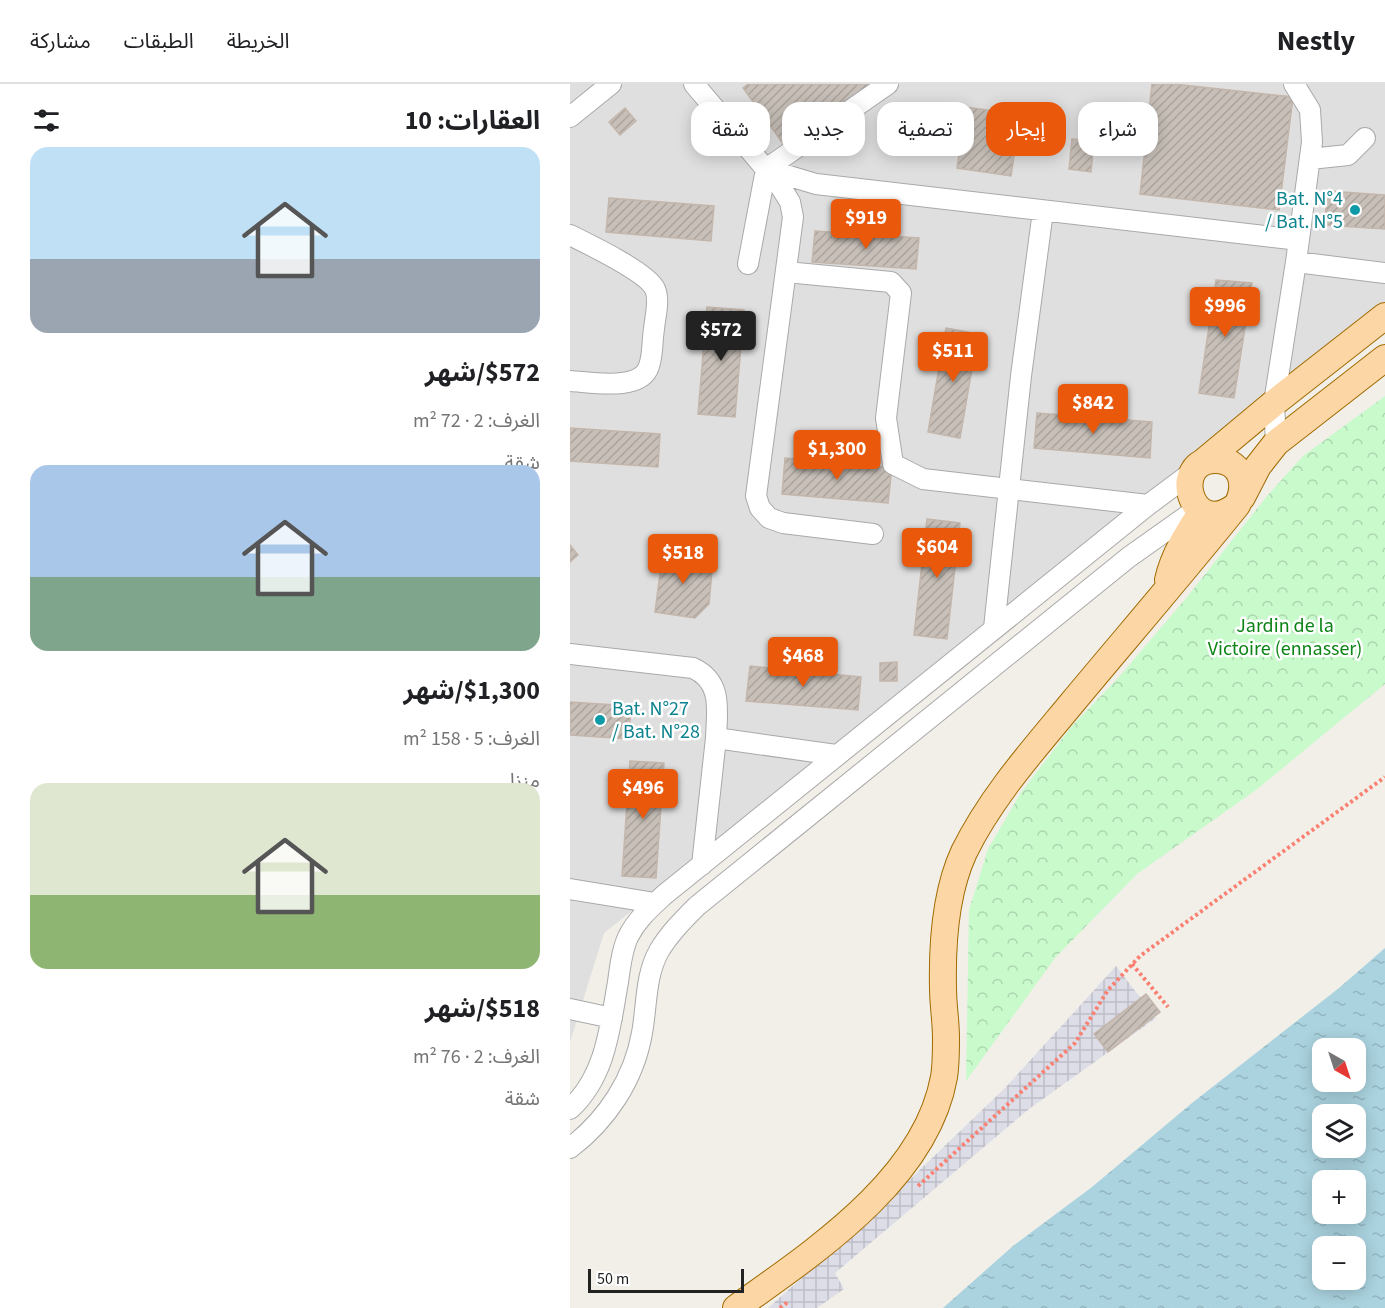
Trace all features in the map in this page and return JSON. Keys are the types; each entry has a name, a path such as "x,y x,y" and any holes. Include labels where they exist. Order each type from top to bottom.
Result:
{"main road":[{"path":"1199,466 1211,460 1221,460 1230,463 1237,470 1244,487 1240,501 1230,512 1211,514 1200,510 1192,500 1189,489 1190,479 1199,466 1274,403 1385,316"},
{"path":"736,1308 798,1264 850,1222 887,1186 915,1149 933,1112 944,1078 946,1037 943,987 944,934 952,887 964,853 989,808 1023,763 1240,501 1258,466 1276,443 1385,358"},
{"path":"1165,594 1173,561 1200,510"}],"street":[{"path":"570,117 610,84"},
{"path":"694,84 780,186 792,209 793,217 756,496 760,508 769,518 783,523 873,534"},
{"path":"748,264 766,169 888,84"},
{"path":"1276,443 1274,403 1312,142 1310,110 1294,84"},
{"path":"1310,159 1348,155 1365,138"},
{"path":"766,169 816,184 1299,240"},
{"path":"994,628 1021,376 1043,211"},
{"path":"570,235 604,252 648,281 655,288 657,299 649,368 636,381 616,384 570,381"},
{"path":"1296,262 1385,273"},
{"path":"786,272 891,282 901,293 886,418 893,464 923,479 1148,505"},
{"path":"570,1109 578,1102 597,1075 608,1039 621,964 628,938 640,917 836,755 1199,466"},
{"path":"570,1148 602,1120 618,1097 630,1071 642,1035 649,978 658,953 671,933 698,906 793,828 1129,557 1200,510"},
{"path":"570,654 693,668 704,673 713,687 718,702 716,738 702,865"},
{"path":"716,738 836,755"},
{"path":"775,805 793,828"},
{"path":"570,889 655,903"},
{"path":"570,1009 612,1018"}],"path":[{"path":"912,1191 1075,1043 1108,990 1140,956 1385,777"},
{"path":"1132,964 1168,1007"},
{"path":"780,1308 796,1294"}],"shaded area":[{"path":"570,84 1385,84 1385,311 604,933 570,1042"},
{"path":"1116,966 1156,1018 1029,1109 835,1273 844,1289 817,1308 768,1308 879,1209 1006,1087"}],"green space":[{"name":"Jardin de la Victoire (ennasser)","path":"1385,396 1385,684 1256,790 1137,874 1055,958 966,1081 969,910 988,849 1020,794 1072,726 1119,677 1187,597 1267,496 1303,456"}],"water":[{"path":"1385,948 1385,1308 943,1308 1013,1246 1092,1187 1192,1103 1339,988"}],"building":[{"path":"748,84 881,84 855,102 782,102 782,142 770,126 770,102 753,102 743,88"},
{"path":"1152,84 1174,84 1293,97 1279,210 1140,194 1144,156 1158,156 1158,102 1150,102"},
{"path":"625,108 636,121 620,135 609,122"},
{"path":"974,108 986,110 986,156 1014,156 1011,176 957,168 959,156 974,156"},
{"path":"1072,139 1078,140 1078,156 1093,156 1091,172 1069,169"},
{"name":"Bat. N°4 / Bat. N°5","path":"1328,191 1385,195 1385,229 1324,225"},
{"path":"609,198 714,206 711,241 606,232"},
{"path":"815,231 919,238 916,269 812,262"},
{"path":"1216,280 1252,283 1234,398 1199,393"},
{"path":"707,307 744,310 735,417 698,414"},
{"path":"946,328 978,334 960,438 928,432"},
{"path":"1037,413 1152,422 1150,458 1034,448"},
{"path":"570,428 660,434 658,467 570,461"},
{"path":"785,458 892,468 888,503 782,494"},
{"path":"927,519 960,523 947,639 914,635"},
{"path":"570,545 578,555 570,562"},
{"path":"663,550 700,556 712,571 709,604 695,618 655,612"},
{"path":"897,662 897,681 880,681 880,663"},
{"path":"750,666 861,677 858,710 746,701"},
{"name":"Bat. N°27 / Bat. N°28","path":"570,702 631,706 629,739 570,735"},
{"path":"630,761 664,763 656,878 622,876"},
{"path":"1146,994 1160,1012 1108,1052 1094,1034"}],"place":[{"name":"Bat. N°4 / Bat. N°5","path":"1355,210"},
{"name":"Bat. N°27 / Bat. N°28","path":"600,720"}]}
